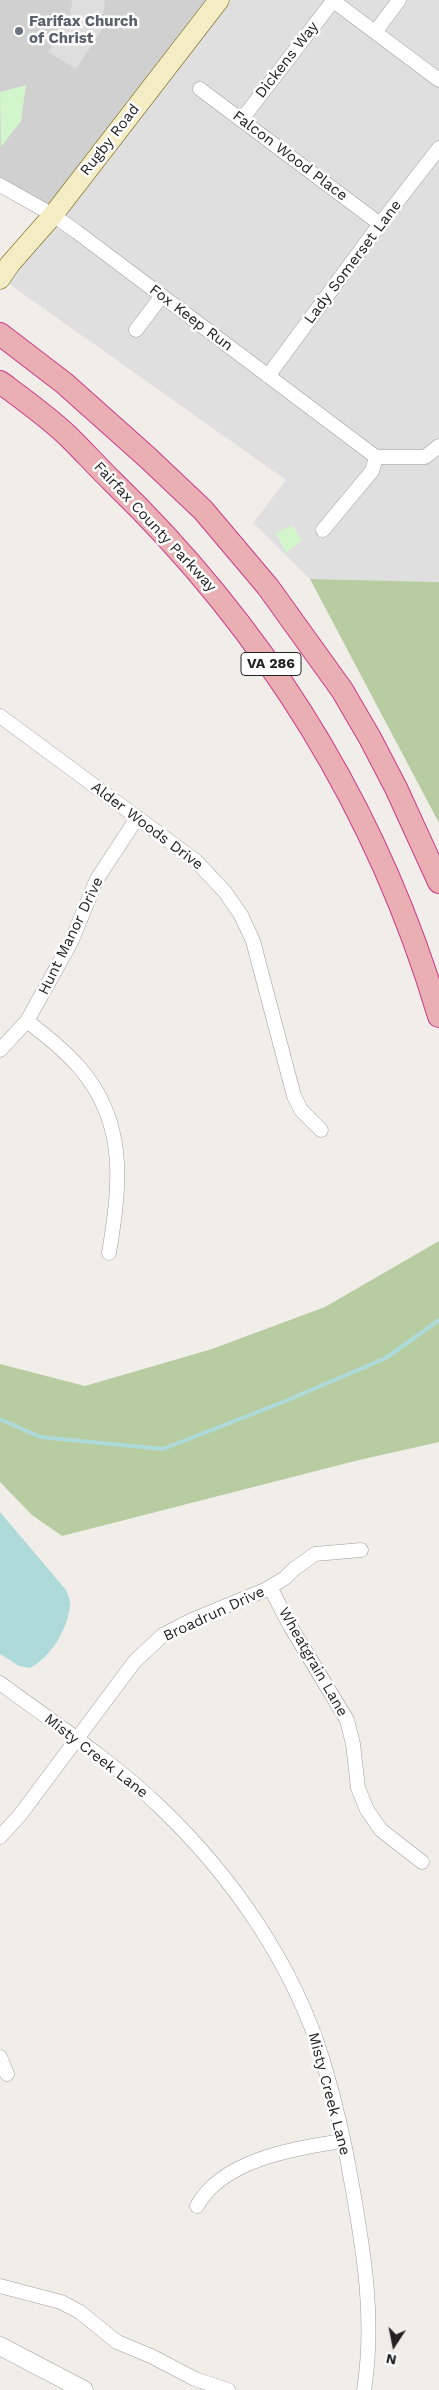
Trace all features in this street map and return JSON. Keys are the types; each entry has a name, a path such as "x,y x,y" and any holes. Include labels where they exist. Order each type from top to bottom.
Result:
{"highway":[{"name":"VA 286","path":"0,334 71,389 148,457 203,510 268,587 342,690 370,738 396,788 439,882"},
{"name":"Fairfax County Parkway","path":"0,382 67,435 147,514 190,560 268,659 303,711 335,765 376,845 413,934 439,1016"}],"main road":[{"name":"Rugby Road","path":"0,279 10,264 53,215 219,0"}],"street":[{"path":"332,0 376,31 439,80"},
{"name":"Dickens Way","path":"242,119 332,0"},
{"path":"376,31 399,0"},
{"name":"Falcon Wood Place","path":"200,89 380,224"},
{"name":"Lady Somerset Lane","path":"268,376 380,224 439,148"},
{"name":"Fox Keep Run","path":"0,185 53,215 376,457"},
{"path":"136,330 162,296"},
{"path":"323,530 372,471 376,457 425,457 439,446"},
{"name":"Alder Woods Drive","path":"0,716 206,871 225,892 241,915 253,941 294,1096 301,1110 321,1130"},
{"name":"Hunt Manor Drive","path":"0,1050 27,1021 71,942 97,879 137,818"},
{"path":"27,1021 59,1047 78,1067 94,1090 115,1140 119,1181 108,1253"},
{"name":"Broadrun Drive","path":"0,1837 20,1816 135,1661 164,1635 192,1620 270,1587 285,1578 314,1554 361,1550"},
{"name":"Wheatgrain Lane","path":"270,1587 289,1624 347,1720 354,1744 358,1788 367,1810 381,1830 422,1862"},
{"name":"Misty Creek Lane","path":"0,1683 135,1785 166,1813 207,1856 253,1918 280,1963 312,2031 323,2061 342,2141 364,2252 369,2292 370,2334 364,2390"},
{"path":"0,2057 7,2074"},
{"path":"197,2206 211,2187 226,2175 274,2154 342,2141"},
{"path":"0,2286 61,2302 80,2312 117,2342 151,2356 195,2379 228,2390"},
{"path":"0,2346 84,2390"}],"shaded area":[{"path":"0,0 219,0 53,215 0,185"},
{"path":"72,0 105,0 101,31 76,69 48,52 70,17"},
{"path":"219,0 439,0 439,582 310,579 253,523 286,480 2,279"}],"green space":[{"path":"26,85 21,121 1,147 0,92"},
{"path":"292,525 302,540 286,553 276,533"},
{"path":"310,579 439,582 439,823"},
{"path":"439,1241 439,1442 359,1460 62,1536 32,1515 0,1482 0,1364 85,1386 212,1349 325,1307"}],"water":[{"path":"0,1512 66,1590 70,1602 69,1614 62,1633 45,1657 30,1668 19,1666 0,1654"}],"waterway":[{"path":"0,1419 40,1437 163,1449 283,1402 386,1358 439,1320"}],"place":[{"name":"Farifax Church of Christ","path":"19,31"}]}
